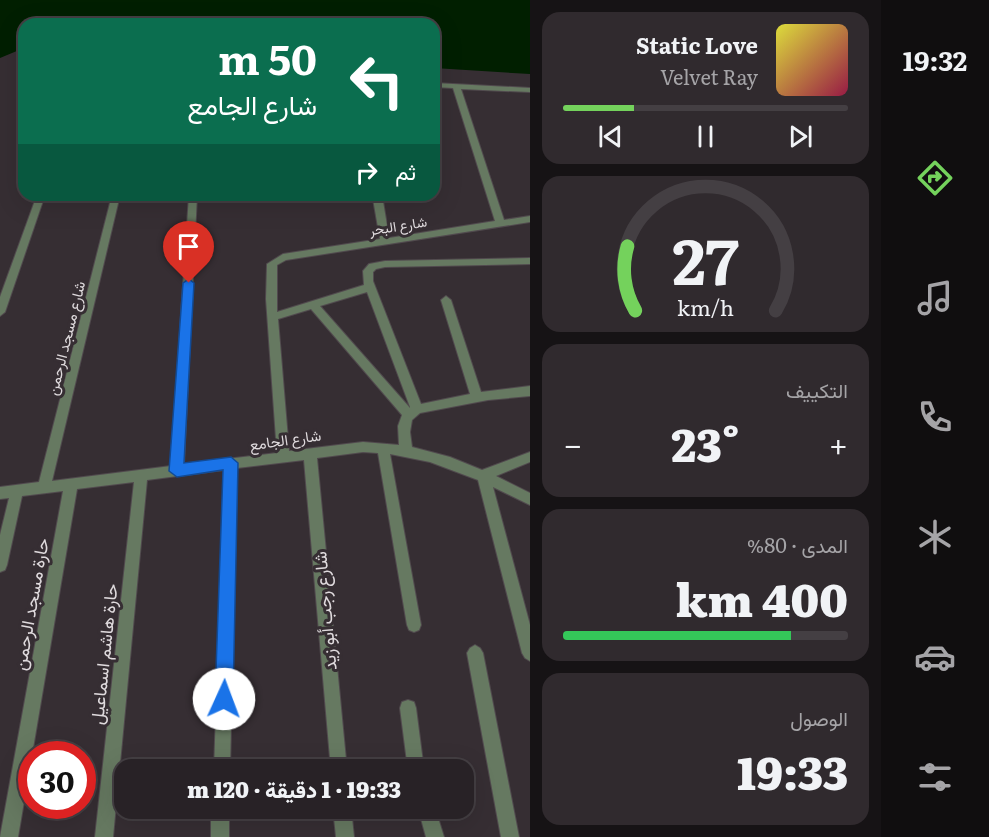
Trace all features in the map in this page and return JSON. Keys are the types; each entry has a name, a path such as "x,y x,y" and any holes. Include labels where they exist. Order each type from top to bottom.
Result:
{"street":[{"path":"440,85 527,92"},
{"path":"456,86 500,223"},
{"path":"1,309 39,201"},
{"name":"شارع مسجد الرحمن","path":"44,487 115,201"},
{"path":"177,471 193,201"},
{"path":"378,201 385,240"},
{"name":"شارع البحر","path":"273,317 272,264 283,257 530,219"},
{"path":"413,411 370,287 367,274 370,268 385,264 530,261"},
{"path":"283,456 273,317 370,287"},
{"path":"446,300 477,397"},
{"path":"313,304 413,411"},
{"path":"406,450 404,421 413,411 477,397 530,391"},
{"name":"شارع الجامع","path":"0,493 344,448 383,448 406,450 449,461 530,499"},
{"path":"383,448 414,625"},
{"name":"شارع رجب أبو زيد","path":"310,453 338,759"},
{"path":"530,457 483,475 530,653"},
{"path":"222,759 231,463"},
{"name":"حارة هاشم اسماعيل","path":"104,837 141,475"},
{"name":"حارة مسجد الرحمن","path":"9,837 71,484"},
{"path":"0,565 17,491"},
{"path":"475,653 510,837"},
{"path":"408,708 415,759"},
{"path":"219,837 220,819"},
{"path":"343,819 345,837"},
{"path":"429,819 435,837"}],"shaded area":[{"path":"0,0 530,0 530,74 440,68 440,18 18,18 18,50 0,58"}],"route":[{"path":"189,283 177,471 231,463 224,699"}]}
